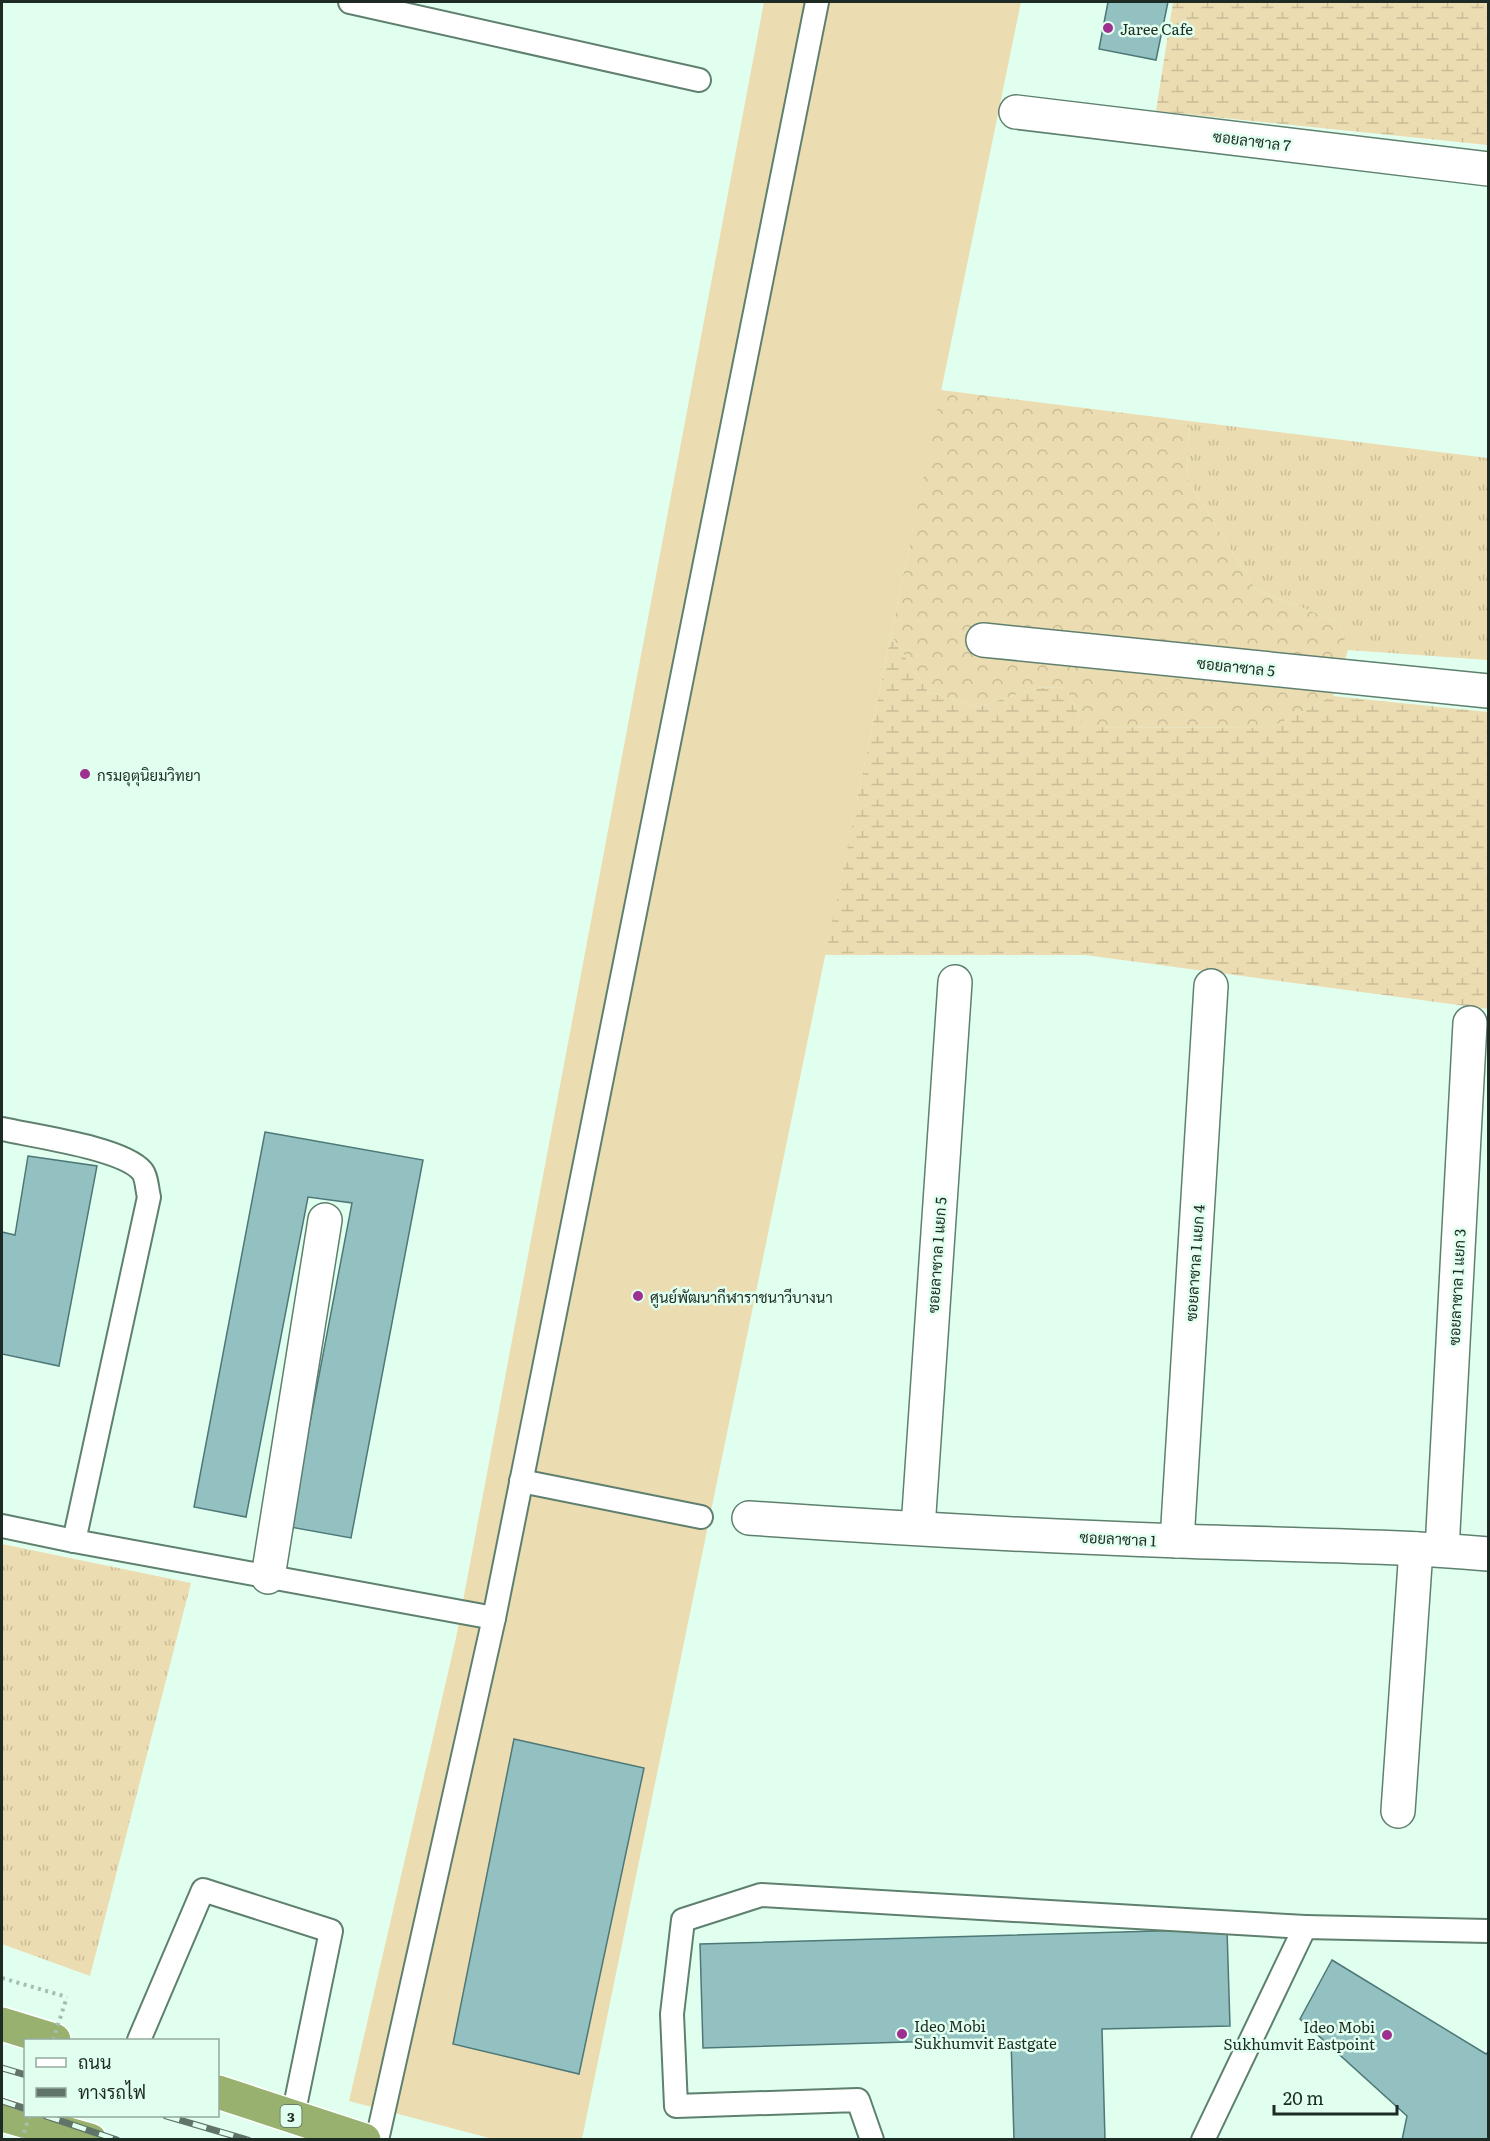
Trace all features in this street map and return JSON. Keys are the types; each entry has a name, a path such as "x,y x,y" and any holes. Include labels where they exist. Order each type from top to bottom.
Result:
{"highway":[{"path":"2,2024 51,2039"},
{"name":"3","path":"219,2092 364,2139"},
{"path":"2,2115 90,2139"}],"street":[{"name":"ซอยลาซาล 7","path":"1016,112 1488,169"},
{"name":"ซอยลาซาล 5","path":"983,640 1488,691"},
{"name":"ซอยลาซาล 1 แยก 5","path":"918,1528 955,982"},
{"name":"ซอยลาซาล 1 แยก 4","path":"1177,1541 1211,986"},
{"name":"ซอยลาซาล 1 แยก 3","path":"1398,1811 1429,1549 1470,1023"},
{"path":"268,1577 325,1220"},
{"name":"ซอยลาซาล 1","path":"748,1518 1177,1541 1429,1549 1488,1554"}],"lane":[{"path":"350,2 699,80"},
{"path":"377,2139 494,1618 817,2"},
{"path":"2,1129 102,1150 130,1161 144,1172 149,1197 74,1541"},
{"path":"521,1481 701,1517"},
{"path":"2,1526 494,1618"},
{"path":"139,2039 203,1890 331,1931 293,2116"},
{"path":"872,2139 858,2100 676,2106 672,2014 683,1920 760,1895 1305,1927 1488,1931"},
{"path":"1203,2139 1305,1927"}],"path":[{"path":"2,1978 66,1997 54,2039"},
{"path":"22,2139 28,2117"}],"green space":[{"name":"ศูนย์พัฒนากีฬาราชนาวีบางนา","path":"764,2 1021,2 582,2139 493,2139 349,2101 456,1638"},
{"path":"1173,2 1488,2 1488,145 1156,111"},
{"path":"941,390 1189,421 1187,479 1256,590 1339,622 1348,650 1333,696 1270,728 1085,727 1065,687 1036,688 978,707 928,692 891,635"},
{"path":"1189,421 1488,458 1488,660 1348,650 1339,622 1256,590 1187,479"},
{"path":"891,635 928,692 978,707 1036,688 1065,687 1085,727 1270,728 1333,696 1488,712 1488,1009 1085,955 825,955"},
{"path":"2,1544 191,1583 90,1976 2,1944"}],"building":[{"path":"1108,2 1168,2 1156,60 1099,49"},
{"path":"265,1132 423,1160 351,1538 290,1527 352,1203 308,1197 246,1517 194,1507"},
{"path":"28,1156 97,1166 59,1366 2,1354 2,1232 15,1235"},
{"path":"514,1739 644,1768 579,2074 453,2044"},
{"name":"Ideo Mobi Sukhumvit Eastgate","path":"1227,1929 1230,2026 1102,2029 1105,2140 1014,2140 1011,2039 703,2048 700,1944"},
{"name":"Ideo Mobi Sukhumvit Eastpoint","path":"1332,1960 1486,2054 1488,2052 1488,2140 1402,2140 1407,2116 1300,2019"}],"railway":[{"path":"2,2068 24,2074"},
{"path":"2,2101 24,2108"},
{"path":"49,2117 117,2140"},
{"path":"169,2117 248,2140"}],"place":[{"name":"Jaree Cafe","path":"1108,28"},
{"name":"กรมอุตุนิยมวิทยา","path":"85,774"},
{"name":"ศูนย์พัฒนากีฬาราชนาวีบางนา","path":"638,1296"},
{"name":"Ideo Mobi Sukhumvit Eastgate","path":"902,2034"},
{"name":"Ideo Mobi Sukhumvit Eastpoint","path":"1387,2035"}]}
